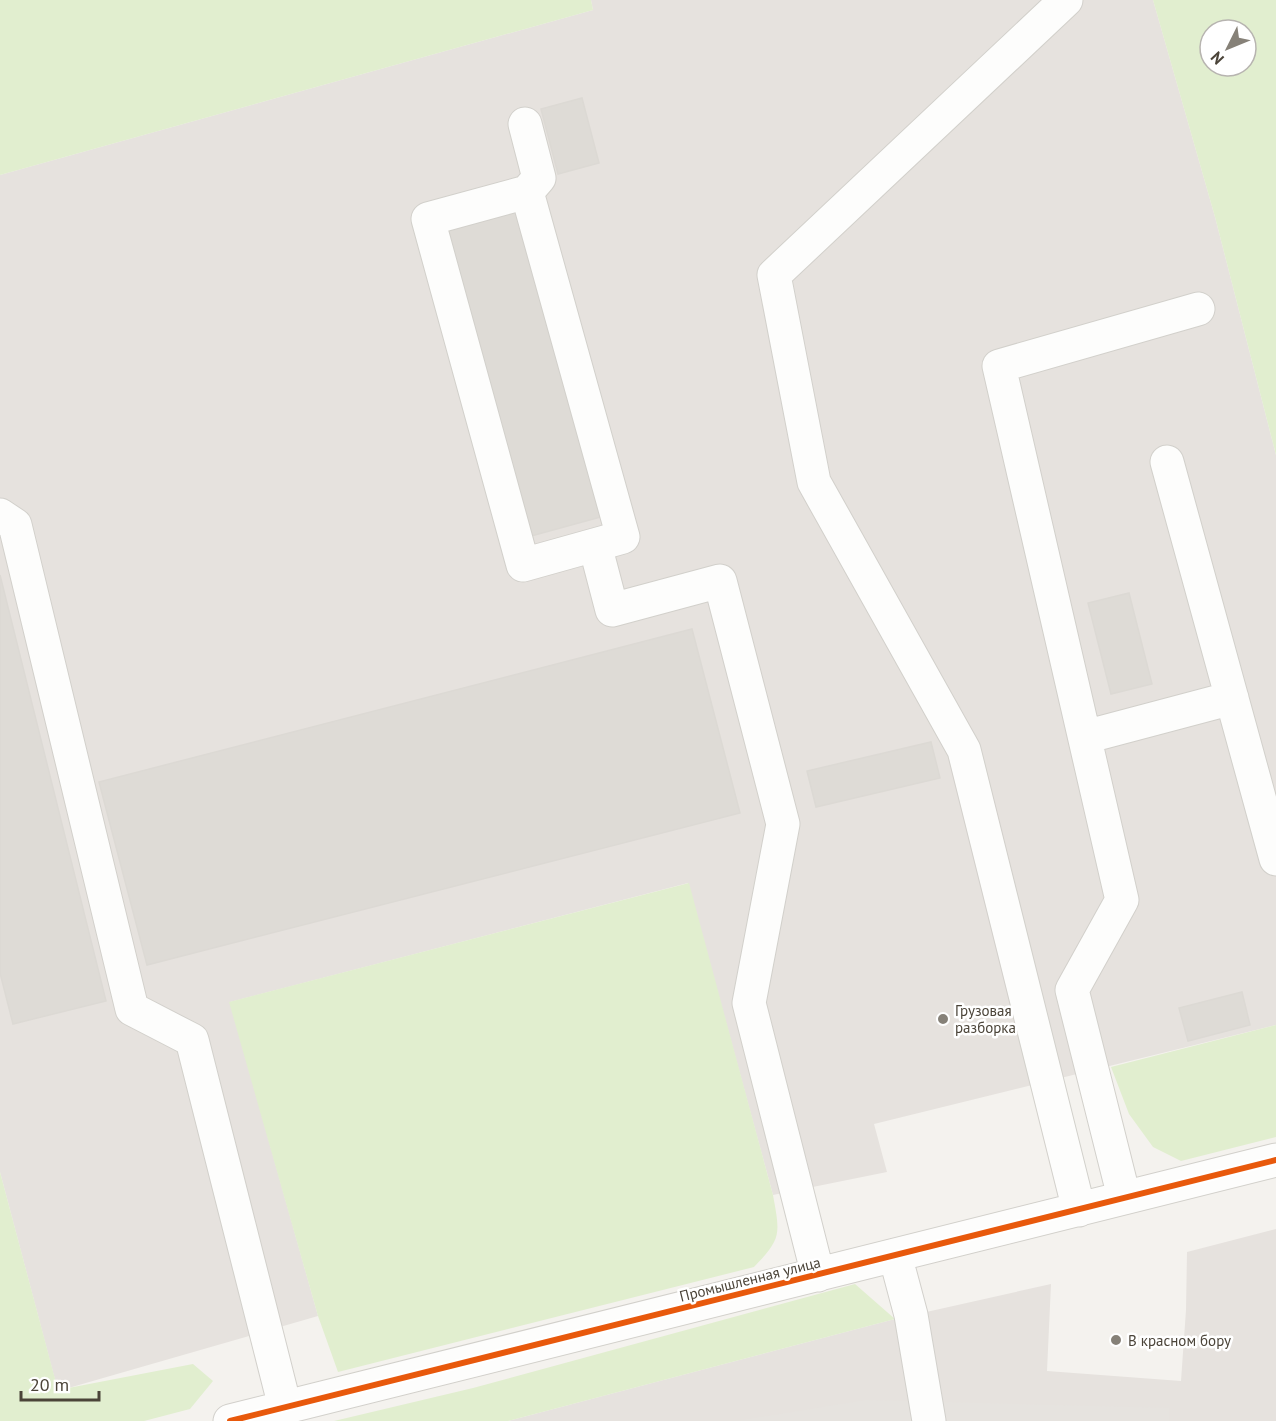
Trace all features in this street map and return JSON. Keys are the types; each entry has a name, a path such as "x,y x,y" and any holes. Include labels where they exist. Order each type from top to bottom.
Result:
{"street":[{"path":"1066,0 774,275 814,482 964,750 1079,1210"},
{"path":"525,124 538,178 527,192 428,219 523,565 623,537 527,192"},
{"path":"1124,1197 1072,990 1122,900 999,366 1198,309"},
{"path":"1167,462 1276,859"},
{"path":"0,515 15,525 132,1009 192,1040 285,1407"},
{"path":"595,545 612,610 720,581 783,824 749,1003 818,1275"},
{"path":"1084,737 1232,698"},
{"name":"Промышленная улица","path":"230,1421 1276,1160"},
{"path":"895,1256 911,1316 929,1421"}],"shaded area":[{"path":"591,0 1153,0 1215,217 1276,455 1276,1025 874,1124 887,1172 773,1195 688,883 230,1002 318,1316 58,1391 0,1172 0,175 593,10"},
{"path":"1276,1229 1276,1421 508,1421 895,1319 1051,1284 1047,1371 1181,1381 1187,1252"},
{"path":"866,1400 1169,1408 1169,1421 737,1421"}],"green space":[{"path":"0,0 591,0 593,10 0,175"},
{"path":"1153,0 1276,0 1276,455 1215,217"},
{"path":"689,883 773,1195 777,1235 770,1249 754,1267 338,1372 318,1316 229,1002"},
{"path":"1276,1025 1276,1137 1181,1161 1153,1147 1129,1114 1111,1067"},
{"path":"0,1172 58,1390 193,1364 213,1381 190,1409 144,1421 0,1421"},
{"path":"855,1284 895,1319 508,1421 334,1421 473,1388"}],"building":[{"path":"582,98 599,163 558,174 541,109"},
{"path":"523,210 608,515 531,536 447,231"},
{"path":"0,575 106,1001 13,1024 0,973"},
{"path":"1129,593 1152,684 1111,694 1088,603"},
{"path":"692,629 740,813 147,965 99,782"},
{"path":"931,742 940,778 816,807 807,771"},
{"path":"1242,992 1250,1025 1188,1041 1179,1008"}],"cycle path":[{"path":"230,1421 1276,1160"}],"place":[{"name":"Грузовая разборка","path":"943,1019"},
{"name":"В красном бору","path":"1116,1340"}]}
